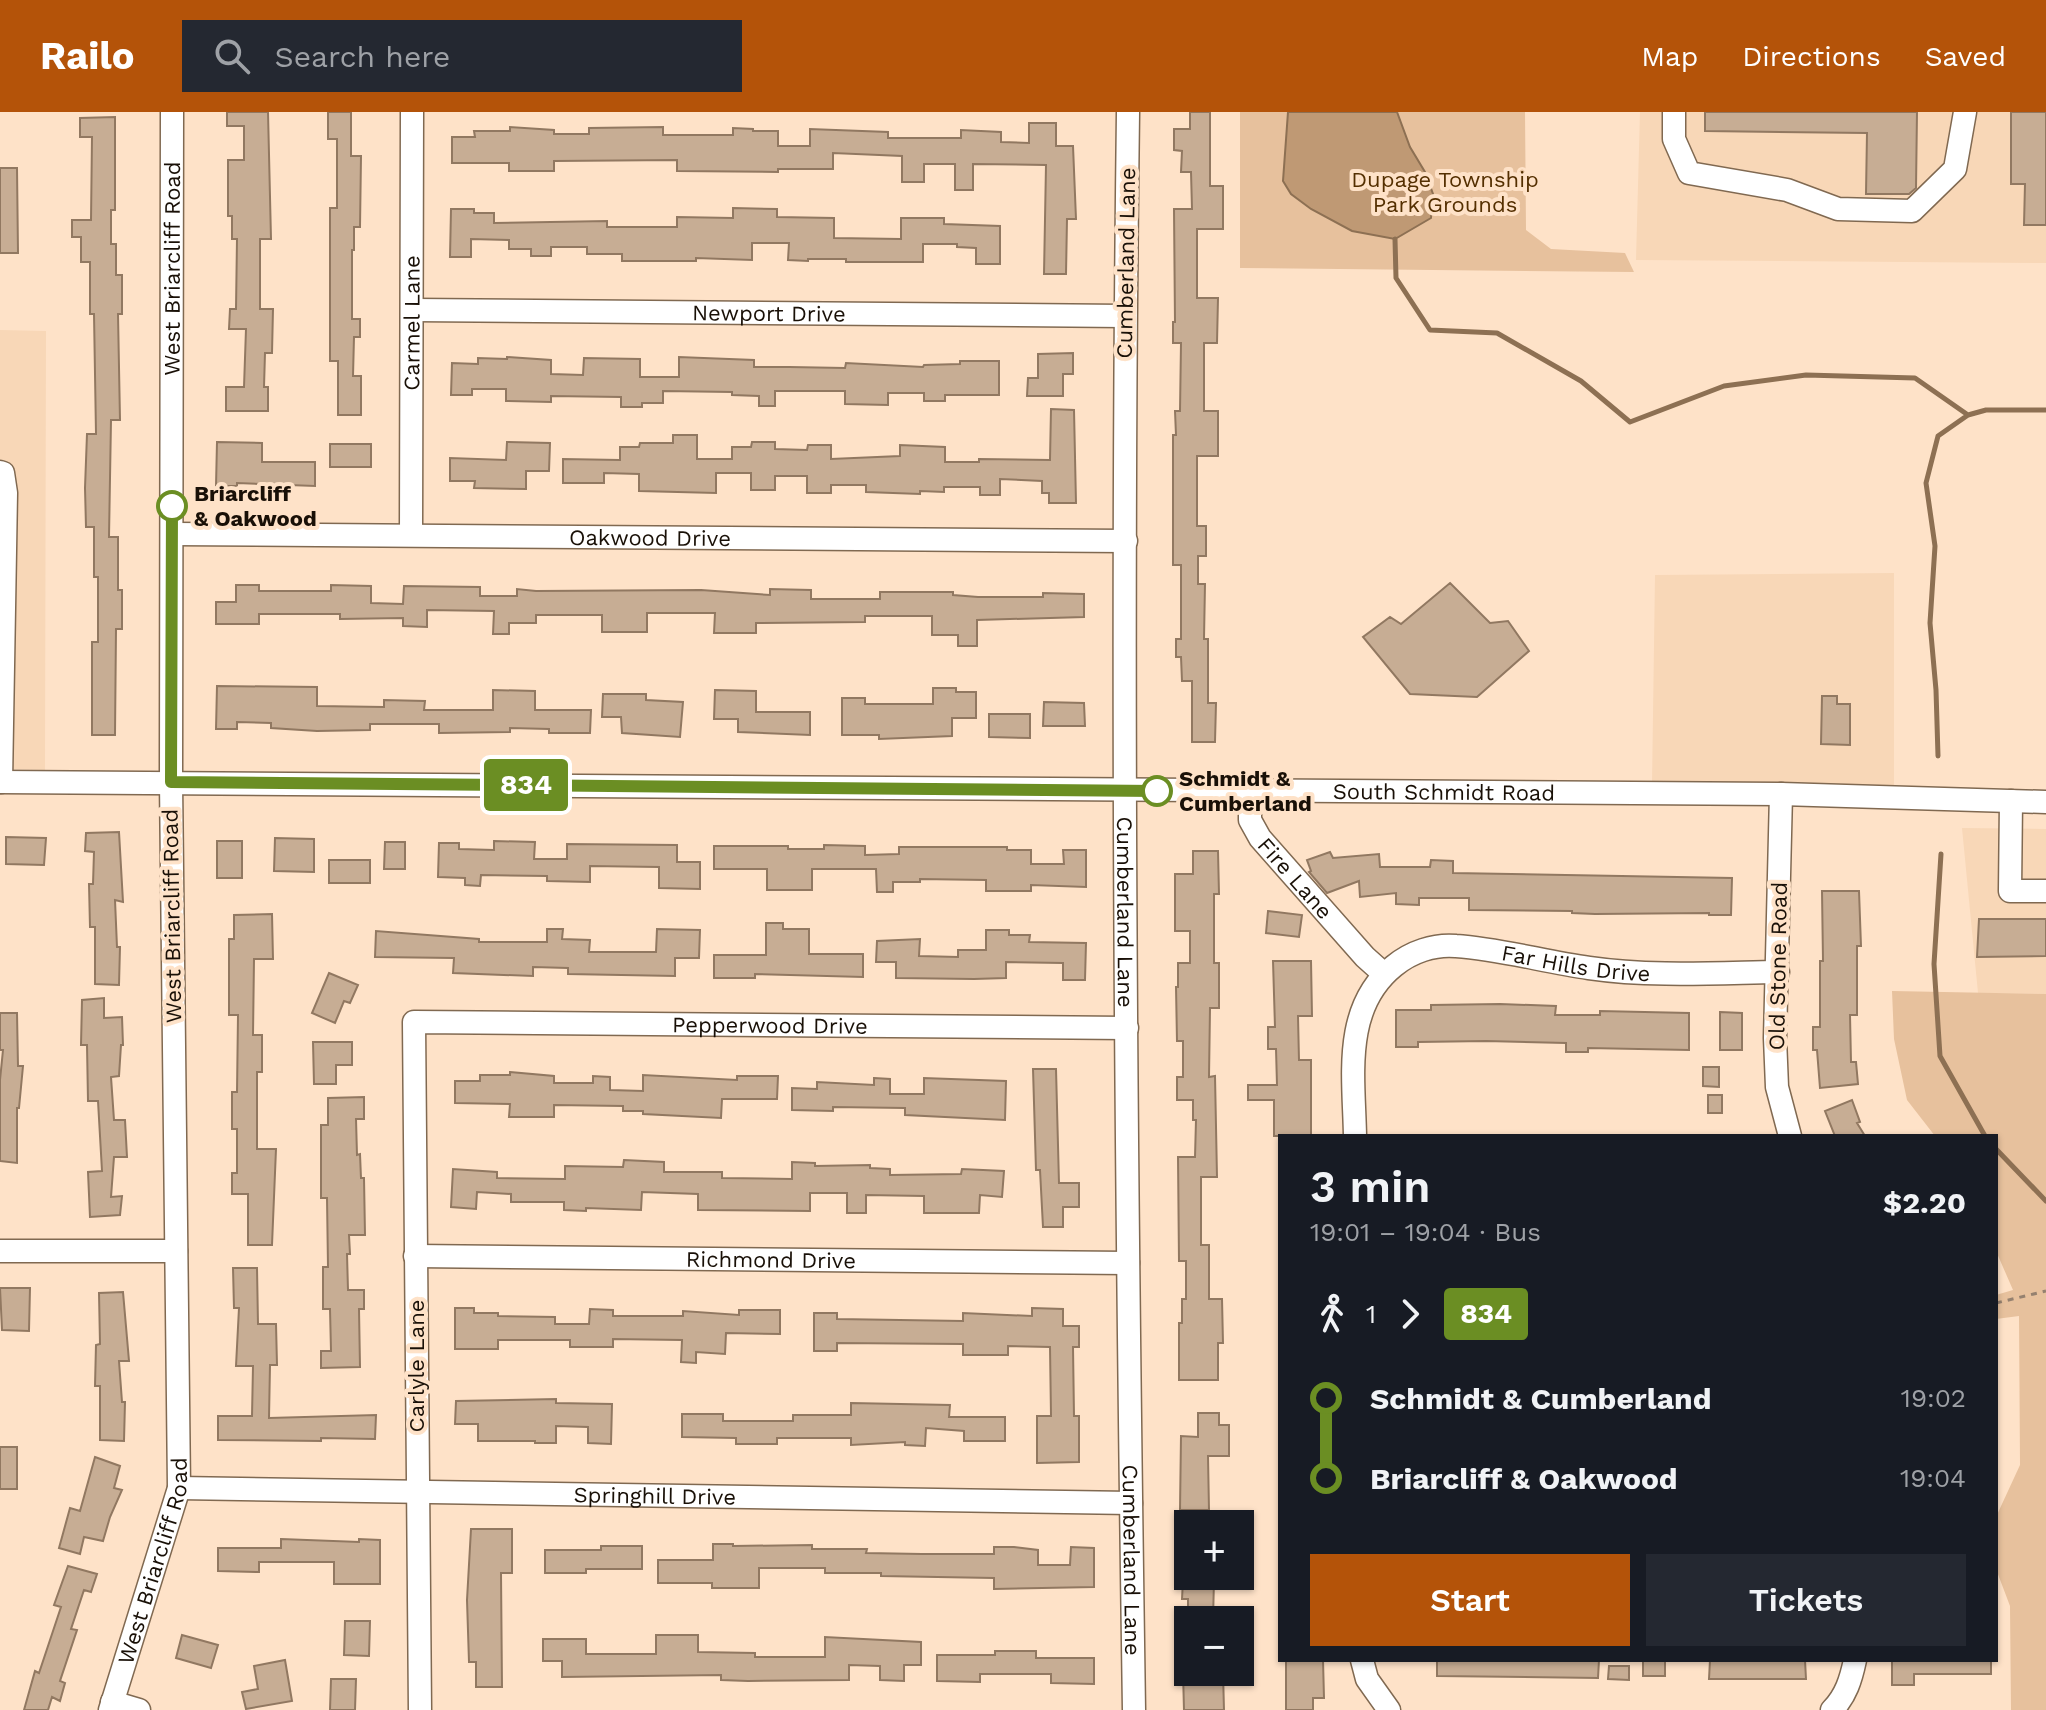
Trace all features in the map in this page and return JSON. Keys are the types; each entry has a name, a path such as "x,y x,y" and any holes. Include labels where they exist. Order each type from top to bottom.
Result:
{"street":[{"name":"West Briarcliff Road","path":"111,1706 179,1488 171,782 172,112"},
{"name":"Carmel Lane","path":"411,535 412,112"},
{"name":"Cumberland Lane","path":"1128,112 1126,791 1134,1710"},
{"path":"1674,112 1674,139 1689,173 1787,190 1838,209 1912,211 1955,169 1965,112"},
{"name":"Newport Drive","path":"413,310 1125,316"},
{"path":"0,472 3,473 6,493 0,782"},
{"name":"Oakwood Drive","path":"172,534 1126,541"},
{"name":"South Schmidt Road","path":"0,782 1781,794 2046,802"},
{"name":"Fire Lane","path":"1250,790 1250,820 1260,838 1365,957 1384,974"},
{"name":"Old Stone Road","path":"1781,794 1775,1038 1777,1087 1789,1134"},
{"path":"2011,801 2010,891 2046,891"},
{"name":"Far Hills Drive","path":"1384,974 1403,958 1420,951 1455,946 1618,971 1778,972"},
{"path":"1355,1134 1353,1051 1357,1021 1366,997 1384,974"},
{"name":"Pepperwood Drive","path":"414,1022 1127,1028"},
{"name":"Carlyle Lane","path":"414,1022 420,1710"},
{"path":"0,1251 176,1251"},
{"name":"Richmond Drive","path":"415,1256 1128,1263"},
{"name":"Springhill Drive","path":"179,1488 1131,1503"},
{"path":"1363,1662 1367,1679 1389,1710"},
{"path":"1839,1708 1855,1662"},
{"path":"111,1706 139,1710"}],"path":[{"path":"1998,1303 2046,1291"}],"shaded area":[{"path":"1288,112 1397,112 1433,194 1431,218 1395,239 1352,231 1311,209 1291,194 1283,181"},
{"path":"1640,112 2046,112 2046,263 1636,260"},
{"path":"0,330 46,331 45,770 0,769"},
{"path":"1894,573 1894,787 1652,785 1655,575"},
{"path":"1962,828 2046,829 2046,994 1978,993"}],"green space":[{"name":"Dupage Township Park Grounds","path":"1240,112 1525,112 1526,230 1551,249 1625,253 1634,272 1240,268"},
{"path":"1892,991 2046,994 2046,1710 2011,1710 2010,1606 1998,1574 1998,1513 2020,1465 2019,1316 1998,1319 1998,1294 2013,1290 1998,1256 1998,1134 1933,1134 1907,1100 1894,1039"}],"building":[{"path":"227,112 268,112 271,239 260,239 260,309 273,309 272,353 265,353 264,387 268,387 268,411 226,411 226,387 244,387 246,329 229,329 230,309 236,309 237,239 232,239 232,216 228,216 228,160 244,160 244,126 227,126"},
{"path":"328,112 351,112 351,156 361,156 360,227 354,227 352,250 352,319 360,319 360,337 354,337 353,376 361,376 361,415 338,415 338,361 330,361 330,208 337,208 337,139 328,139"},
{"path":"1190,112 1210,112 1210,186 1223,186 1223,229 1197,229 1197,298 1218,298 1217,343 1204,343 1204,411 1218,411 1218,456 1197,456 1197,526 1206,526 1206,556 1198,556 1198,584 1205,584 1208,703 1216,703 1215,742 1192,742 1192,681 1182,681 1181,657 1176,657 1176,639 1181,639 1181,565 1173,565 1173,435 1176,435 1175,411 1180,411 1181,343 1173,343 1174,209 1192,209 1191,172 1181,172 1182,151 1174,150 1174,129 1190,129"},
{"path":"1705,112 1917,112 1916,188 1909,194 1866,194 1867,133 1705,131"},
{"path":"2011,112 2046,112 2046,225 2024,225 2025,184 2011,184"},
{"path":"115,117 115,210 111,210 111,244 116,244 116,275 122,275 122,314 118,314 120,420 111,420 109,537 118,537 122,629 116,629 115,735 92,735 92,642 98,642 98,577 94,577 94,527 86,527 85,488 87,434 96,434 94,314 90,314 90,262 81,262 81,237 72,237 72,220 91,220 92,137 80,137 80,118"},
{"path":"1029,123 1056,123 1056,146 1073,146 1076,219 1067,219 1066,274 1044,274 1046,165 973,164 973,190 955,190 955,164 924,164 924,182 902,182 902,156 833,153 833,169 778,169 778,172 677,171 677,160 554,161 554,171 509,171 509,163 452,163 452,137 475,137 474,131 510,131 510,127 554,130 554,134 589,134 589,128 663,127 663,135 733,135 733,128 753,129 778,131 778,146 810,146 810,129 888,132 888,138 961,138 961,130 1001,132 1001,142 1029,143"},
{"path":"0,168 17,168 18,253 0,253"},
{"path":"733,208 777,209 777,217 834,218 834,238 901,239 901,218 944,218 944,224 1000,226 1000,264 976,264 976,248 957,247 957,244 923,244 923,262 788,260 789,243 752,243 752,260 696,258 696,261 622,261 622,254 587,254 587,247 551,247 551,256 531,256 531,249 509,249 509,240 471,239 471,257 450,257 451,209 494,213 494,223 607,221 607,227 677,227 677,217 733,218"},
{"path":"1073,353 1073,374 1063,374 1063,396 1027,396 1028,378 1038,378 1038,354"},
{"path":"679,357 754,360 754,367 845,368 846,363 923,367 960,364 960,361 999,361 999,395 945,395 945,401 924,401 924,393 888,393 888,405 845,404 845,391 775,391 775,406 759,406 759,396 732,395 732,392 663,391 663,403 621,407 621,397 551,396 551,402 506,401 506,389 472,389 472,395 451,395 452,363 478,364 478,358 551,360 551,374 583,375 584,358 640,359 640,377 679,377"},
{"path":"1051,409 1074,410 1076,503 1049,503 1049,493 1042,493 1042,481 1000,479 1000,495 980,495 980,487 944,487 944,492 920,491 920,494 866,492 866,485 831,485 831,493 807,493 807,476 775,476 775,490 751,490 751,473 716,473 716,493 639,491 639,474 604,473 604,483 563,483 563,459 620,460 620,447 639,447 640,443 673,443 673,435 697,435 697,459 732,459 732,447 751,447 752,442 775,442 775,449 807,450 808,445 831,445 831,459 900,456 900,445 945,447 945,462 1050,460"},
{"path":"217,442 262,443 262,462 315,462 315,486 237,483 237,486 216,486"},
{"path":"507,442 550,443 549,471 526,471 526,489 474,488 475,481 450,481 450,458 506,460"},
{"path":"330,444 371,444 371,467 330,467"},
{"path":"1450,583 1490,623 1508,621 1529,651 1477,697 1410,694 1363,637 1390,617 1401,624"},
{"path":"236,585 259,585 259,591 331,591 331,585 371,586 371,603 403,604 404,586 480,587 480,596 517,596 517,589 701,590 770,595 770,589 811,590 811,599 880,599 880,592 953,592 953,595 978,597 1084,594 1084,617 977,620 977,646 958,646 958,635 932,635 932,616 865,616 865,622 756,623 756,633 714,633 715,613 647,613 647,632 602,632 602,615 536,615 536,623 509,623 509,634 493,634 494,611 427,610 427,627 403,626 403,618 340,619 340,614 259,614 259,624 216,624 216,602 236,602"},
{"path":"217,686 317,687 317,706 384,707 384,700 425,701 424,710 493,710 493,690 535,691 535,710 591,710 590,733 549,733 549,729 510,728 510,732 439,733 439,724 370,724 370,730 317,731 271,728 271,723 237,722 237,729 216,729"},
{"path":"933,688 976,692 976,718 952,718 952,736 879,739 879,735 842,735 842,698 865,698 865,704 933,704"},
{"path":"715,690 756,691 756,712 810,712 810,735 738,732 738,719 714,719"},
{"path":"603,694 646,694 646,700 683,702 680,737 622,733 621,717 602,717"},
{"path":"1822,696 1837,696 1837,704 1850,704 1850,745 1821,744"},
{"path":"1044,702 1084,703 1085,726 1043,726"},
{"path":"989,714 1030,714 1030,738 989,737"},
{"path":"119,832 123,902 115,900 117,947 120,947 119,985 95,984 95,927 90,927 89,884 93,884 94,852 85,851 86,833"},
{"path":"6,837 46,838 44,865 6,864"},
{"path":"275,838 314,839 314,872 274,871"},
{"path":"217,841 242,841 242,878 217,878"},
{"path":"494,841 535,842 534,859 567,859 567,844 677,845 677,862 700,862 700,889 659,888 659,867 590,866 590,882 547,881 547,876 481,875 480,886 465,885 465,878 438,877 439,843 459,843 459,849 494,850"},
{"path":"385,842 405,842 405,869 384,869"},
{"path":"824,845 865,846 865,855 899,854 899,847 1007,847 1007,850 1031,850 1031,864 1064,864 1063,850 1086,850 1086,887 1031,885 1031,891 986,891 986,880 920,879 920,882 893,882 893,892 877,892 876,869 812,869 812,890 767,890 767,869 714,869 714,846 824,849"},
{"path":"1193,851 1218,851 1219,894 1214,894 1214,963 1219,963 1219,1008 1210,1008 1209,1077 1215,1076 1217,1177 1201,1177 1201,1245 1209,1245 1209,1299 1222,1299 1223,1343 1218,1343 1218,1380 1179,1380 1179,1323 1182,1323 1182,1299 1186,1299 1186,1261 1179,1261 1178,1157 1195,1157 1196,1120 1193,1120 1193,1100 1177,1100 1177,1077 1183,1077 1183,1041 1177,1041 1176,987 1178,963 1190,963 1190,931 1175,931 1175,874 1193,874"},
{"path":"1330,852 1333,858 1379,854 1380,867 1430,867 1431,860 1453,861 1453,873 1732,878 1731,915 1469,910 1469,898 1419,898 1419,905 1396,904 1396,893 1360,897 1359,881 1327,893 1309,872 1307,860"},
{"path":"329,860 370,860 370,883 329,883"},
{"path":"1822,891 1859,891 1861,946 1857,946 1857,1015 1850,1015 1851,1062 1856,1062 1858,1084 1820,1088 1817,1050 1813,1050 1813,1027 1820,1027"},
{"path":"1268,911 1302,915 1299,937 1266,933"},
{"path":"272,914 273,959 254,959 253,1035 262,1035 262,1072 257,1072 257,1149 276,1149 272,1245 248,1245 248,1194 232,1194 232,1173 237,1173 237,1129 232,1129 232,1092 237,1092 238,1015 229,1015 229,939 234,939 234,915"},
{"path":"1979,919 2046,919 2046,956 1977,957"},
{"path":"766,923 783,923 783,929 809,929 809,954 863,954 863,977 755,974 755,978 714,978 714,955 766,955"},
{"path":"547,929 563,929 562,939 590,940 589,952 656,952 657,929 700,930 699,958 675,958 675,976 568,974 568,968 533,967 533,976 453,973 454,958 375,957 376,931 479,939 479,942 547,942"},
{"path":"986,930 1009,930 1009,935 1030,935 1029,942 1086,943 1085,980 1063,980 1063,963 1006,962 1006,978 974,979 896,978 896,962 876,962 877,941 920,939 919,956 958,957 958,950 986,950"},
{"path":"1273,961 1311,961 1312,1016 1298,1016 1299,1060 1311,1060 1311,1134 1274,1136 1274,1100 1248,1100 1248,1085 1277,1085 1276,1049 1268,1049 1268,1027 1275,1027"},
{"path":"329,973 358,985 350,1003 344,1001 335,1023 312,1013"},
{"path":"104,998 104,1018 122,1017 123,1045 119,1076 111,1077 114,1120 125,1120 127,1157 114,1157 111,1197 122,1196 120,1215 90,1217 88,1172 102,1171 98,1101 88,1101 87,1045 81,1045 82,1000"},
{"path":"1431,1005 1556,1006 1555,1015 1600,1015 1600,1011 1689,1013 1689,1050 1588,1048 1588,1052 1566,1052 1566,1043 1486,1041 1418,1042 1418,1047 1396,1047 1396,1010 1431,1010"},
{"path":"1720,1012 1742,1013 1742,1050 1720,1050"},
{"path":"0,1013 17,1013 18,1066 23,1066 17,1108 17,1163 0,1161 3,1050 0,1050"},
{"path":"313,1042 352,1042 352,1065 336,1065 336,1084 314,1084"},
{"path":"1703,1067 1719,1067 1719,1087 1703,1086"},
{"path":"1033,1069 1056,1069 1059,1183 1079,1183 1079,1207 1063,1207 1063,1227 1043,1227 1040,1170 1036,1170"},
{"path":"510,1072 554,1076 554,1083 593,1083 593,1076 610,1077 610,1090 643,1091 643,1075 737,1080 737,1076 778,1076 777,1099 722,1099 721,1118 643,1114 643,1111 623,1111 623,1106 554,1105 554,1117 509,1117 510,1104 455,1103 455,1081 480,1081 480,1075 510,1075"},
{"path":"874,1078 890,1079 890,1094 924,1094 924,1078 1006,1081 1005,1120 905,1115 905,1108 792,1110 792,1088 817,1089 817,1082 874,1085"},
{"path":"1708,1095 1722,1095 1722,1113 1708,1113"},
{"path":"364,1097 364,1119 356,1119 357,1155 360,1154 361,1178 364,1178 365,1235 349,1235 350,1254 347,1254 348,1290 364,1290 364,1309 359,1309 360,1367 321,1368 321,1351 331,1351 330,1309 323,1309 323,1267 328,1267 327,1198 321,1198 321,1125 328,1125 328,1098"},
{"path":"1852,1100 1860,1122 1857,1123 1864,1134 1834,1134 1825,1111"},
{"path":"624,1160 664,1162 664,1172 722,1172 722,1178 792,1179 792,1162 815,1163 815,1166 870,1165 870,1168 890,1169 890,1175 961,1174 962,1169 1004,1171 1002,1197 980,1195 979,1213 924,1213 924,1196 866,1195 866,1213 847,1213 847,1193 810,1193 810,1211 698,1210 698,1194 642,1192 641,1210 564,1210 564,1202 511,1202 511,1194 477,1192 476,1209 451,1207 453,1169 497,1172 497,1178 565,1179 565,1166 623,1167"},
{"path":"233,1268 257,1268 258,1324 276,1324 277,1365 270,1365 269,1418 376,1415 375,1439 218,1440 218,1416 252,1416 253,1366 236,1366 239,1308 234,1308"},
{"path":"0,1288 30,1288 29,1331 2,1330"},
{"path":"123,1292 129,1361 119,1361 122,1402 125,1402 124,1441 100,1440 100,1386 95,1386 96,1345 100,1344 99,1293"},
{"path":"455,1308 474,1308 474,1313 498,1313 498,1316 555,1317 555,1324 589,1324 590,1309 613,1310 613,1316 683,1316 683,1311 739,1315 739,1310 780,1310 780,1334 726,1333 725,1354 696,1352 696,1363 681,1362 682,1340 613,1339 613,1347 570,1347 570,1340 498,1340 498,1349 455,1349"},
{"path":"1032,1308 1063,1309 1063,1326 1079,1326 1079,1347 1073,1347 1074,1416 1079,1416 1079,1462 1037,1463 1037,1416 1051,1416 1050,1347 1008,1346 1008,1355 963,1355 963,1344 837,1343 837,1351 814,1351 814,1313 837,1313 837,1319 963,1321 963,1313 1032,1316"},
{"path":"556,1399 556,1403 612,1404 611,1444 588,1443 588,1427 556,1426 556,1443 478,1441 478,1424 455,1424 456,1401"},
{"path":"851,1403 950,1405 949,1417 1005,1417 1005,1441 964,1441 964,1431 926,1428 925,1446 905,1445 905,1442 851,1445 851,1438 777,1438 777,1444 736,1444 736,1438 682,1437 682,1414 723,1414 723,1421 793,1421 793,1415 851,1415"},
{"path":"1198,1413 1219,1413 1219,1425 1229,1425 1229,1456 1208,1456 1209,1510 1180,1510 1181,1436 1198,1437"},
{"path":"0,1447 17,1447 17,1489 0,1489"},
{"path":"95,1457 120,1466 114,1488 122,1490 103,1541 84,1537 80,1554 59,1548 70,1508 80,1511"},
{"path":"471,1529 512,1529 512,1573 501,1573 502,1687 476,1687 476,1662 469,1662 467,1600"},
{"path":"281,1539 380,1540 380,1584 334,1584 334,1562 259,1562 259,1572 218,1571 218,1548 281,1548"},
{"path":"713,1544 812,1545 812,1549 867,1549 866,1553 922,1554 994,1554 994,1547 1014,1547 1038,1550 1038,1565 1070,1565 1071,1547 1094,1548 1094,1587 994,1589 994,1578 825,1573 825,1568 759,1568 759,1588 712,1588 712,1583 658,1583 658,1560 713,1560"},
{"path":"601,1546 642,1546 642,1569 545,1573 545,1550 601,1550"},
{"path":"68,1566 97,1574 91,1592 84,1590 71,1629 77,1630 60,1681 65,1683 60,1701 52,1697 48,1710 24,1710 35,1671 39,1673 61,1607 54,1605"},
{"path":"1182,1590 1214,1590 1213,1606 1188,1606 1188,1599 1182,1599"},
{"path":"345,1621 370,1621 369,1656 344,1655"},
{"path":"182,1635 218,1645 211,1668 176,1658"},
{"path":"656,1635 698,1635 698,1652 755,1653 755,1657 825,1657 825,1637 921,1642 921,1665 904,1665 904,1681 880,1680 880,1666 849,1665 849,1680 748,1681 721,1680 721,1675 562,1677 562,1661 543,1661 543,1639 586,1639 586,1654 656,1654"},
{"path":"995,1651 1036,1651 1036,1658 1094,1658 1094,1684 1051,1683 1051,1674 980,1674 980,1682 937,1681 937,1655 995,1655"},
{"path":"285,1660 292,1701 246,1709 242,1692 258,1689 254,1666"},
{"path":"1286,1662 1323,1662 1324,1698 1313,1698 1313,1710 1286,1710"},
{"path":"1437,1662 1599,1662 1598,1678 1437,1676"},
{"path":"1643,1662 1665,1662 1665,1676 1643,1676"},
{"path":"1710,1662 1805,1662 1806,1679 1709,1679"},
{"path":"1892,1662 1991,1662 1991,1674 1914,1674 1914,1685 1892,1685"},
{"path":"1609,1666 1629,1666 1629,1680 1608,1679"},
{"path":"331,1679 356,1679 355,1710 330,1710"},
{"path":"1183,1686 1223,1686 1224,1710 1184,1710"}],"waterway":[{"path":"1395,239 1396,278 1430,330 1497,333 1581,381 1630,422 1724,386 1806,375 1915,378 1968,415"},
{"path":"1938,756 1930,623 1935,546 1926,483 1938,436 1968,415 1986,410 2046,410"},
{"path":"1941,854 1934,964 1940,1056 1984,1134"},
{"path":"1998,1151 2046,1201"}],"bus line":[{"name":"834","path":"172,506 171,782 1157,791"}],"place":[{"name":"Briarcliff & Oakwood","path":"172,506"},
{"name":"Schmidt & Cumberland","path":"1157,791"}]}
